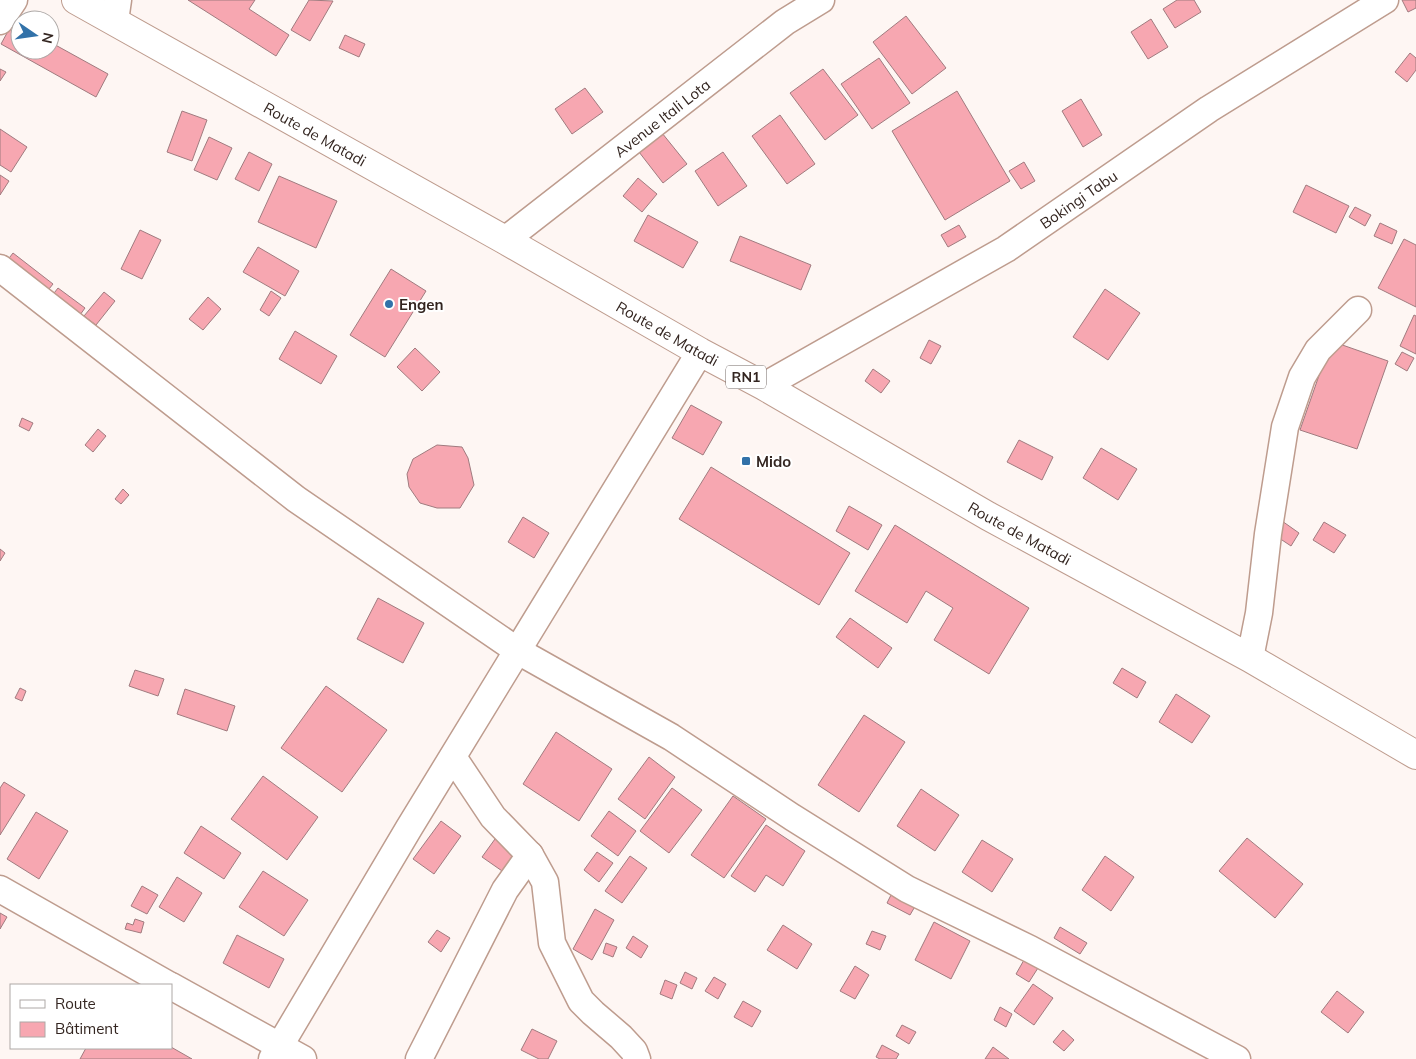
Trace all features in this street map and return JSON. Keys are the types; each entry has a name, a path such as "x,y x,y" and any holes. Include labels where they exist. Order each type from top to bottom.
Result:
{"highway":[{"name":"Route de Matadi","path":"76,0 116,10 505,240 700,352 764,386 988,516 1250,658 1416,755"}],"street":[{"path":"0,21 14,0"},
{"name":"Avenue Itali Lota","path":"505,240 785,22 821,0"},
{"name":"Bokingi Tabu","path":"764,386 1006,250 1209,109 1385,0"},
{"path":"0,268 296,500 518,651 671,737 792,817 907,889 1030,949 1237,1059"},
{"path":"1250,658 1259,613 1268,534 1285,427 1302,377 1318,350 1358,310"},
{"path":"275,1053 700,352"},
{"path":"453,757 493,817 530,855 545,882 552,943 581,1001 621,1037 634,1051 637,1059"},
{"path":"419,1059 505,890 530,855"},
{"path":"0,890 166,984"},
{"path":"172,987 275,1053 303,1059"}],"building":[{"path":"188,0 255,0 249,9 289,35 276,56"},
{"path":"309,0 333,1 310,41 291,30"},
{"path":"1177,0 1194,0 1201,12 1175,28 1163,9"},
{"path":"1402,0 1416,0 1416,8 1408,12"},
{"path":"906,16 946,68 912,94 873,42"},
{"path":"1151,19 1168,47 1148,59 1131,32"},
{"path":"10,28 10,49 1,44"},
{"path":"345,35 365,44 359,57 339,48"},
{"path":"60,48 108,74 96,97 30,60 60,60"},
{"path":"1410,53 1416,58 1416,70 1407,82 1395,72"},
{"path":"879,58 910,103 872,129 841,84"},
{"path":"0,69 6,72 0,81"},
{"path":"823,69 858,115 825,140 790,93"},
{"path":"585,88 603,112 572,134 555,109"},
{"path":"957,91 1010,181 945,220 892,131"},
{"path":"1081,99 1102,135 1083,147 1062,111"},
{"path":"182,111 207,120 192,161 167,152"},
{"path":"780,115 815,164 787,184 752,136"},
{"path":"0,129 27,147 11,172 0,165"},
{"path":"662,133 687,164 663,183 639,152"},
{"path":"209,137 232,148 217,180 194,170"},
{"path":"249,152 272,164 259,191 235,179"},
{"path":"723,152 747,186 718,206 695,171"},
{"path":"1024,162 1035,181 1021,189 1009,171"},
{"path":"0,175 9,181 0,195"},
{"path":"279,176 337,201 316,248 258,222"},
{"path":"638,178 657,194 642,212 623,196"},
{"path":"1306,185 1349,206 1336,233 1293,212"},
{"path":"1355,207 1371,215 1365,226 1349,217"},
{"path":"648,215 698,242 683,268 634,241"},
{"path":"1380,223 1397,231 1392,244 1374,236"},
{"path":"959,225 966,237 948,247 941,235"},
{"path":"140,230 161,240 142,279 121,269"},
{"path":"740,236 811,265 801,290 730,261"},
{"path":"1404,239 1416,245 1416,307 1378,288"},
{"path":"258,247 299,271 285,296 243,272"},
{"path":"13,253 53,284 37,304 0,270"},
{"path":"391,269 426,291 385,357 350,335"},
{"path":"58,288 85,308 72,326 44,306"},
{"path":"1105,289 1140,313 1108,360 1073,337"},
{"path":"271,291 281,298 269,316 260,310"},
{"path":"104,292 115,301 96,325 84,316"},
{"path":"208,297 221,309 203,330 189,319"},
{"path":"1414,315 1416,316 1416,354 1400,346"},
{"path":"295,331 337,356 321,384 279,359"},
{"path":"929,340 941,346 931,364 920,358"},
{"path":"1331,341 1388,361 1357,449 1300,430"},
{"path":"415,348 440,372 422,391 397,367"},
{"path":"1402,352 1414,358 1407,371 1395,364"},
{"path":"873,369 890,381 881,393 865,381"},
{"path":"691,405 722,422 703,455 672,438"},
{"path":"22,418 33,423 29,431 19,426"},
{"path":"98,429 106,436 93,452 85,445"},
{"path":"1019,440 1053,457 1042,480 1007,462"},
{"path":"437,445 462,447 468,458 474,485 460,508 437,508 420,503 409,487 407,474 413,459"},
{"path":"1101,448 1137,469 1118,500 1083,478"},
{"path":"711,467 850,553 819,605 679,519"},
{"path":"123,489 129,495 121,504 115,499"},
{"path":"849,506 882,525 868,550 836,531"},
{"path":"523,517 549,533 534,558 508,542"},
{"path":"1282,521 1299,533 1291,546 1273,534"},
{"path":"1324,522 1346,535 1334,553 1313,540"},
{"path":"895,525 1029,608 989,674 934,640 953,608 926,591 907,623 855,591"},
{"path":"0,549 5,553 0,561"},
{"path":"378,598 424,623 403,663 357,639"},
{"path":"850,618 892,648 878,668 836,637"},
{"path":"1122,668 1146,682 1137,698 1113,683"},
{"path":"135,670 164,679 158,696 129,686"},
{"path":"326,686 387,730 342,792 281,748"},
{"path":"20,688 26,691 22,701 15,698"},
{"path":"185,689 235,706 227,731 177,714"},
{"path":"1176,694 1210,716 1192,743 1159,722"},
{"path":"864,715 905,742 859,812 818,785"},
{"path":"556,732 612,769 579,821 523,784"},
{"path":"649,757 675,777 645,819 618,799"},
{"path":"263,776 318,817 287,860 231,819"},
{"path":"4,782 25,795 0,835 0,788"},
{"path":"672,788 702,810 669,853 640,831"},
{"path":"921,789 959,815 935,851 897,826"},
{"path":"733,796 766,819 724,878 691,855"},
{"path":"609,811 636,831 618,856 591,836"},
{"path":"36,812 68,831 39,879 7,859"},
{"path":"441,821 461,836 434,874 413,859"},
{"path":"766,825 805,851 783,886 766,875 755,892 731,876"},
{"path":"201,826 241,853 224,879 184,853"},
{"path":"1247,838 1303,884 1275,918 1219,871"},
{"path":"495,839 517,855 505,873 482,857"},
{"path":"982,840 1013,859 992,892 962,872"},
{"path":"597,852 613,863 599,882 584,870"},
{"path":"630,856 647,868 622,903 605,891"},
{"path":"1105,856 1134,877 1111,911 1082,890"},
{"path":"263,871 308,900 284,936 239,907"},
{"path":"177,877 202,893 184,922 159,907"},
{"path":"142,886 158,895 147,914 131,906"},
{"path":"893,891 917,903 910,915 887,903"},
{"path":"595,909 614,920 592,960 573,949"},
{"path":"0,913 7,917 0,929"},
{"path":"135,919 144,922 141,933 125,929 127,923 133,925"},
{"path":"934,922 970,941 951,979 915,960"},
{"path":"783,925 812,944 797,969 767,950"},
{"path":"1060,927 1087,943 1080,954 1054,938"},
{"path":"437,930 450,938 441,952 428,942"},
{"path":"872,931 886,936 880,950 866,944"},
{"path":"237,935 284,959 269,988 223,963"},
{"path":"633,936 648,946 641,958 626,948"},
{"path":"606,943 617,947 613,957 603,953"},
{"path":"1024,960 1038,968 1029,982 1016,974"},
{"path":"855,966 869,975 855,999 840,991"},
{"path":"685,972 697,978 692,989 680,983"},
{"path":"714,977 726,984 718,999 705,991"},
{"path":"665,980 677,985 672,999 660,994"},
{"path":"1033,984 1053,998 1034,1025 1014,1011"},
{"path":"1337,991 1364,1012 1348,1033 1321,1012"},
{"path":"743,1001 761,1011 752,1027 734,1017"},
{"path":"1000,1007 1012,1014 1006,1027 994,1020"},
{"path":"902,1025 916,1032 909,1044 896,1036"},
{"path":"532,1029 557,1041 548,1059 539,1059 521,1050"},
{"path":"1063,1030 1074,1040 1064,1051 1053,1042"},
{"path":"882,1045 899,1054 896,1059 880,1059 876,1057"},
{"path":"993,1047 1009,1059 985,1059"},
{"path":"172,1048 192,1059 80,1059 85,1049"}],"place":[{"name":"Engen","path":"389,304"},
{"name":"Mido","path":"746,461"}]}
